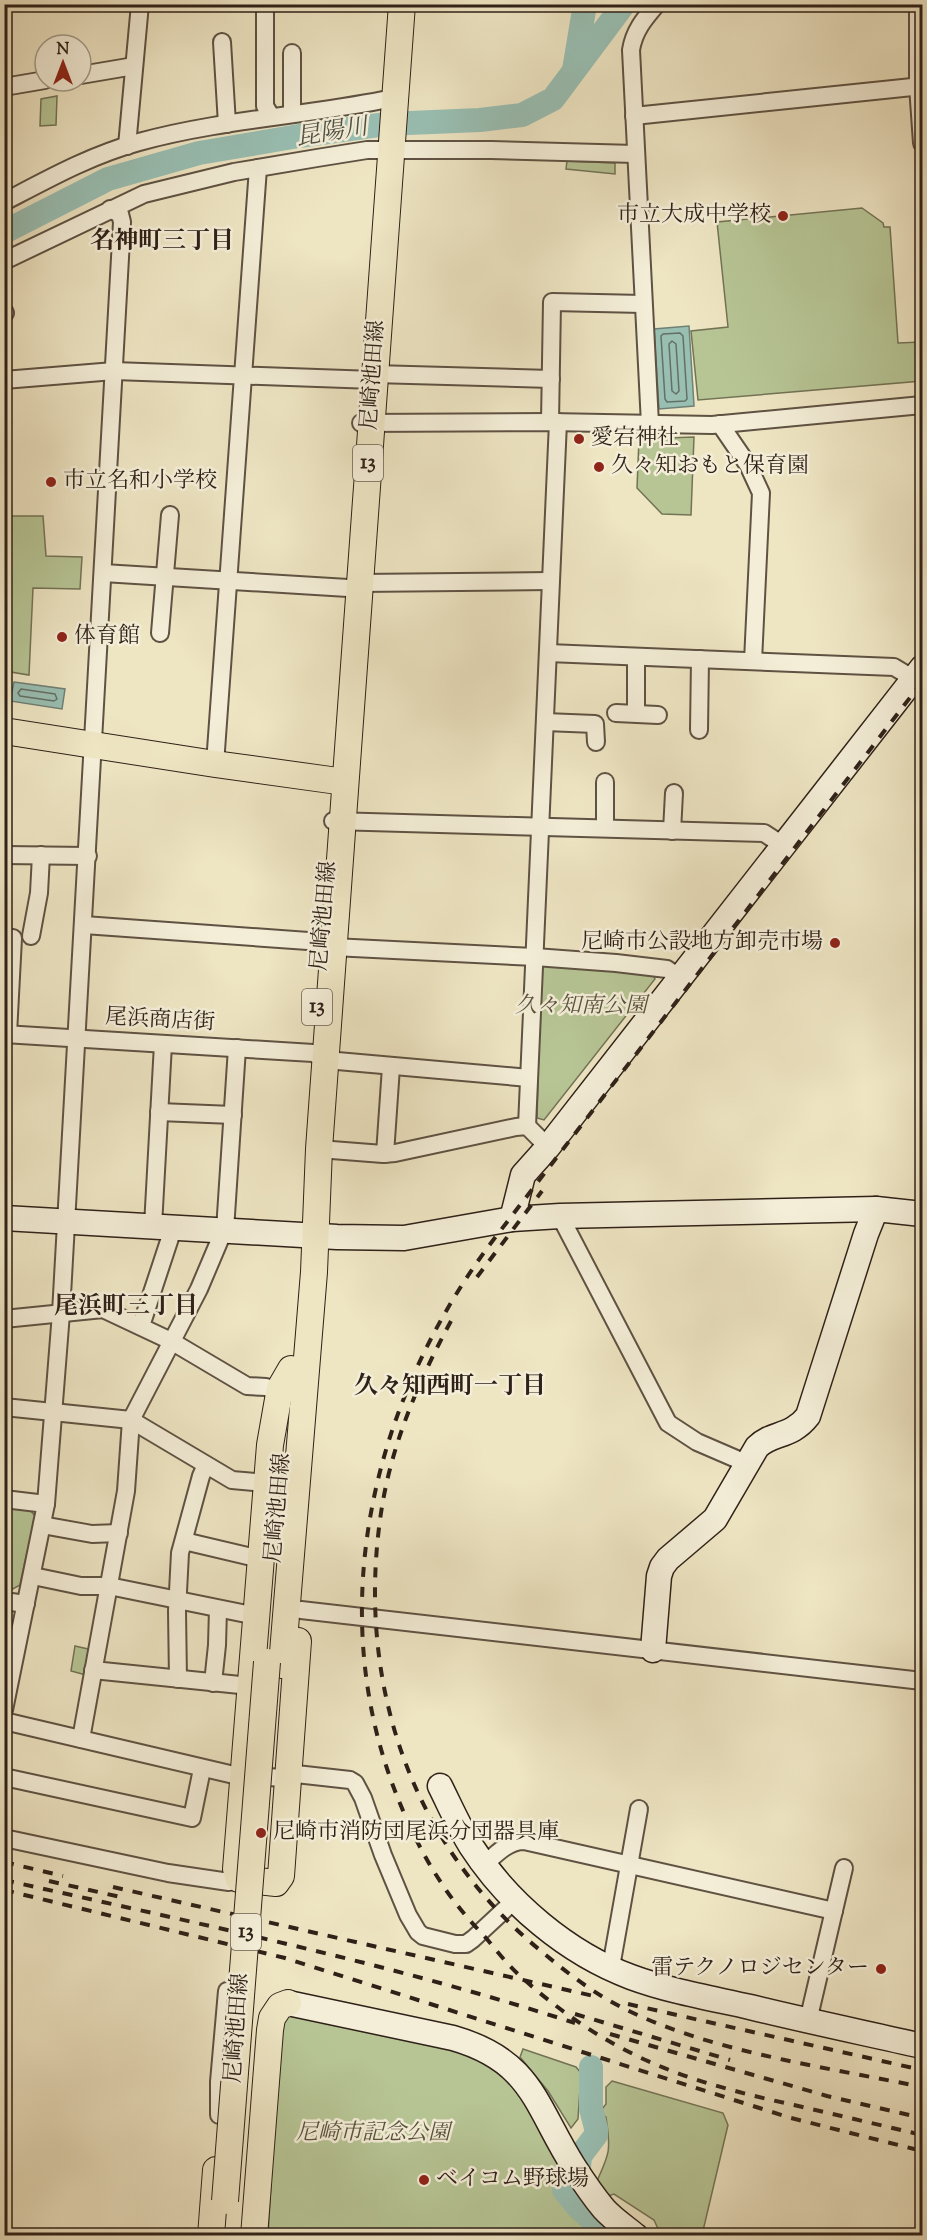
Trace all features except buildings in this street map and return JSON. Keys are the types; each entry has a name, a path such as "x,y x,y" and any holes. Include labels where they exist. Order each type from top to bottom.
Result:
{"main road":[{"name":"尼崎池田線","path":"223,2235 234,2202 298,1369 386,147 392,7"},
{"path":"4,731 340,781"},
{"name":"尼崎池田線","path":"308,1235 319,1149 320,1056"},
{"path":"298,1369 313,1403 313,1436 282,1876 276,1883 240,1879 236,1869 270,1445 279,1392 298,1369"},
{"path":"254,2235 272,2018 280,2006 288,2003"},
{"path":"211,2235 219,2115 264,2119"},
{"name":"尼崎池田線","path":"234,2202 240,2235"}],"street":[{"path":"127,146 140,4"},
{"path":"265,4 265,106 271,116"},
{"path":"650,424 631,50 633,37 644,18 657,4"},
{"path":"918,4 922,143"},
{"path":"222,42 228,124"},
{"path":"292,53 292,113"},
{"path":"93,73 134,66"},
{"path":"4,87 33,82"},
{"path":"634,116 920,86"},
{"path":"4,202 53,176 127,146 170,134 292,113 389,103"},
{"path":"4,261 144,194 258,168 386,147 635,154"},
{"path":"216,764 258,168"},
{"path":"4,1710 46,1504 61,1313 122,219 118,212 111,209"},
{"path":"527,1126 548,652 554,422 550,379 552,302 643,304"},
{"path":"4,380 114,371 370,378 550,379"},
{"path":"366,423 720,424 922,405"},
{"path":"720,424 748,465 760,493 753,661"},
{"path":"160,633 170,515"},
{"path":"103,573 354,586 550,581"},
{"path":"512,1219 523,1175 548,1147 918,673 894,667 548,652"},
{"path":"636,657 636,713"},
{"path":"699,730 700,659"},
{"path":"616,713 658,715"},
{"path":"544,722 595,724 596,742"},
{"path":"604,828 606,782"},
{"path":"672,831 675,793"},
{"path":"337,822 765,833 784,846"},
{"path":"4,855 88,856"},
{"path":"31,936 39,893 42,855"},
{"path":"84,925 535,957 667,969 680,978"},
{"path":"6,1034 7,975 13,938"},
{"name":"尾浜商店街","path":"6,1034 237,1048 320,1056 391,1067 529,1078"},
{"path":"141,1326 170,1238 161,1227 159,1112 163,1044"},
{"path":"81,1739 127,1484 131,1420 199,1289 225,1230 237,1048"},
{"path":"385,1154 391,1067"},
{"path":"159,1112 232,1114"},
{"path":"319,1149 385,1154 516,1126 527,1126 548,1147"},
{"path":"4,1218 404,1238 512,1219 560,1216 876,1209 922,1214"},
{"path":"653,1650 659,1576 668,1559 715,1519 763,1442 793,1431 808,1416 866,1233 876,1209"},
{"path":"560,1216 669,1423 697,1442 748,1464"},
{"path":"4,1319 103,1309 171,1341 247,1386 266,1387 279,1392"},
{"path":"4,1407 131,1420 237,1481 267,1483"},
{"path":"178,1679 180,1553 206,1465"},
{"path":"4,1499 46,1504"},
{"path":"42,1525 92,1534 118,1533"},
{"path":"184,1541 261,1559"},
{"path":"33,1576 81,1586 109,1587 256,1616"},
{"path":"4,1601 26,1604"},
{"path":"213,1683 218,1608"},
{"path":"301,1610 538,1639 922,1681"},
{"path":"93,1670 250,1686"},
{"path":"4,1721 234,1775 288,1777 296,1774 350,1780 355,1783 363,1798 382,1855 408,1915 423,1936 455,1944 466,1944 516,1899"},
{"path":"4,1777 192,1818 202,1769"},
{"path":"440,1786 459,1826 484,1864 516,1899 556,1935 610,1967 651,1984 922,2046"},
{"path":"610,1967 639,1809"},
{"path":"4,1838 168,1873 229,1882 240,1879"},
{"path":"484,1864 516,1841 524,1841 834,1911"},
{"path":"808,2021 844,1868"},
{"path":"219,2115 219,2082 226,1991"},
{"path":"288,2003 477,2045 510,2066 528,2085 577,2172 604,2210 636,2235"}],"green space":[{"path":"57,96 56,125 40,126 41,99"},
{"path":"567,161 615,163 615,174 566,169"},
{"path":"862,208 883,223 884,227 890,227 898,343 922,342 922,381 698,400 691,331 728,327 717,222"},
{"path":"694,437 691,515 662,514 637,488 639,439"},
{"path":"5,516 43,516 46,556 82,557 80,589 33,588 29,675 5,671"},
{"name":"久々知南公園","path":"545,963 651,970 655,979 544,1120 537,1118 541,968"},
{"path":"5,1508 30,1510 35,1516 20,1585 11,1590 5,1589"},
{"path":"75,1646 88,1649 86,1675 71,1671"},
{"name":"尼崎市記念公園","path":"294,2011 470,2053 496,2069 511,2082 522,2097 573,2191 590,2211 619,2236 268,2236 280,2025"},
{"path":"523,2049 576,2067 581,2073 578,2119 571,2128 548,2091 520,2057"},
{"path":"612,2081 723,2113 728,2125 702,2235 654,2235 659,2231 654,2220 614,2194 608,2196 596,2183 608,2151 609,2137 606,2117 602,2115 602,2109 606,2104 606,2087"}],"water":[{"path":"689,326 694,406 659,409 654,329"},
{"path":"14,682 65,689 62,709 10,701"}],"waterway":[{"path":"574,70 585,4"},
{"name":"昆陽川","path":"4,232 108,179 199,153 386,124 480,120 522,115 553,99 624,4"},
{"path":"591,2067 591,2109 596,2135 580,2156 579,2167 564,2190 578,2207 610,2236"}],"railway":[{"path":"922,682 494,1239 453,1299 419,1363 392,1430 374,1499 364,1570 363,1641 372,1713 392,1783 414,1835 434,1872 452,1898 519,1975 559,2008 588,2028 633,2054 672,2071 753,2095 922,2135"},
{"path":"477,1277 542,1191"},
{"path":"451,1321 417,1390 399,1438 381,1513 375,1575 377,1636 386,1696 402,1754 426,1809 457,1860 495,1908 541,1951 580,1982 623,2008 657,2023 731,2047 769,2057 922,2087"},
{"path":"4,1862 63,1876"},
{"path":"4,1880 220,1928 363,1963 505,2001 575,2023"},
{"path":"49,1881 125,1898"},
{"path":"113,1887 598,1997"},
{"path":"4,1890 285,1958 791,2118 922,2151"},
{"path":"628,2004 922,2070"},
{"path":"575,2014 730,2060"},
{"path":"610,2034 827,2096 922,2118"}],"place":[{"name":"市立大成中学校","path":"783,216"},
{"name":"愛宕神社","path":"579,439"},
{"name":"久々知おもと保育園","path":"599,467"},
{"name":"市立名和小学校","path":"51,482"},
{"name":"体育館","path":"62,637"},
{"name":"尼崎市公設地方卸売市場","path":"835,943"},
{"name":"尼崎市消防団尾浜分団器具庫","path":"261,1833"},
{"name":"雷テクノロジセンター","path":"881,1969"},
{"name":"ベイコム野球場","path":"424,2180"}],"district":[{"name":"名神町三丁目","path":"162,242"},
{"name":"尾浜町三丁目","path":"126,1307"},
{"name":"久々知西町一丁目","path":"450,1387"}]}
